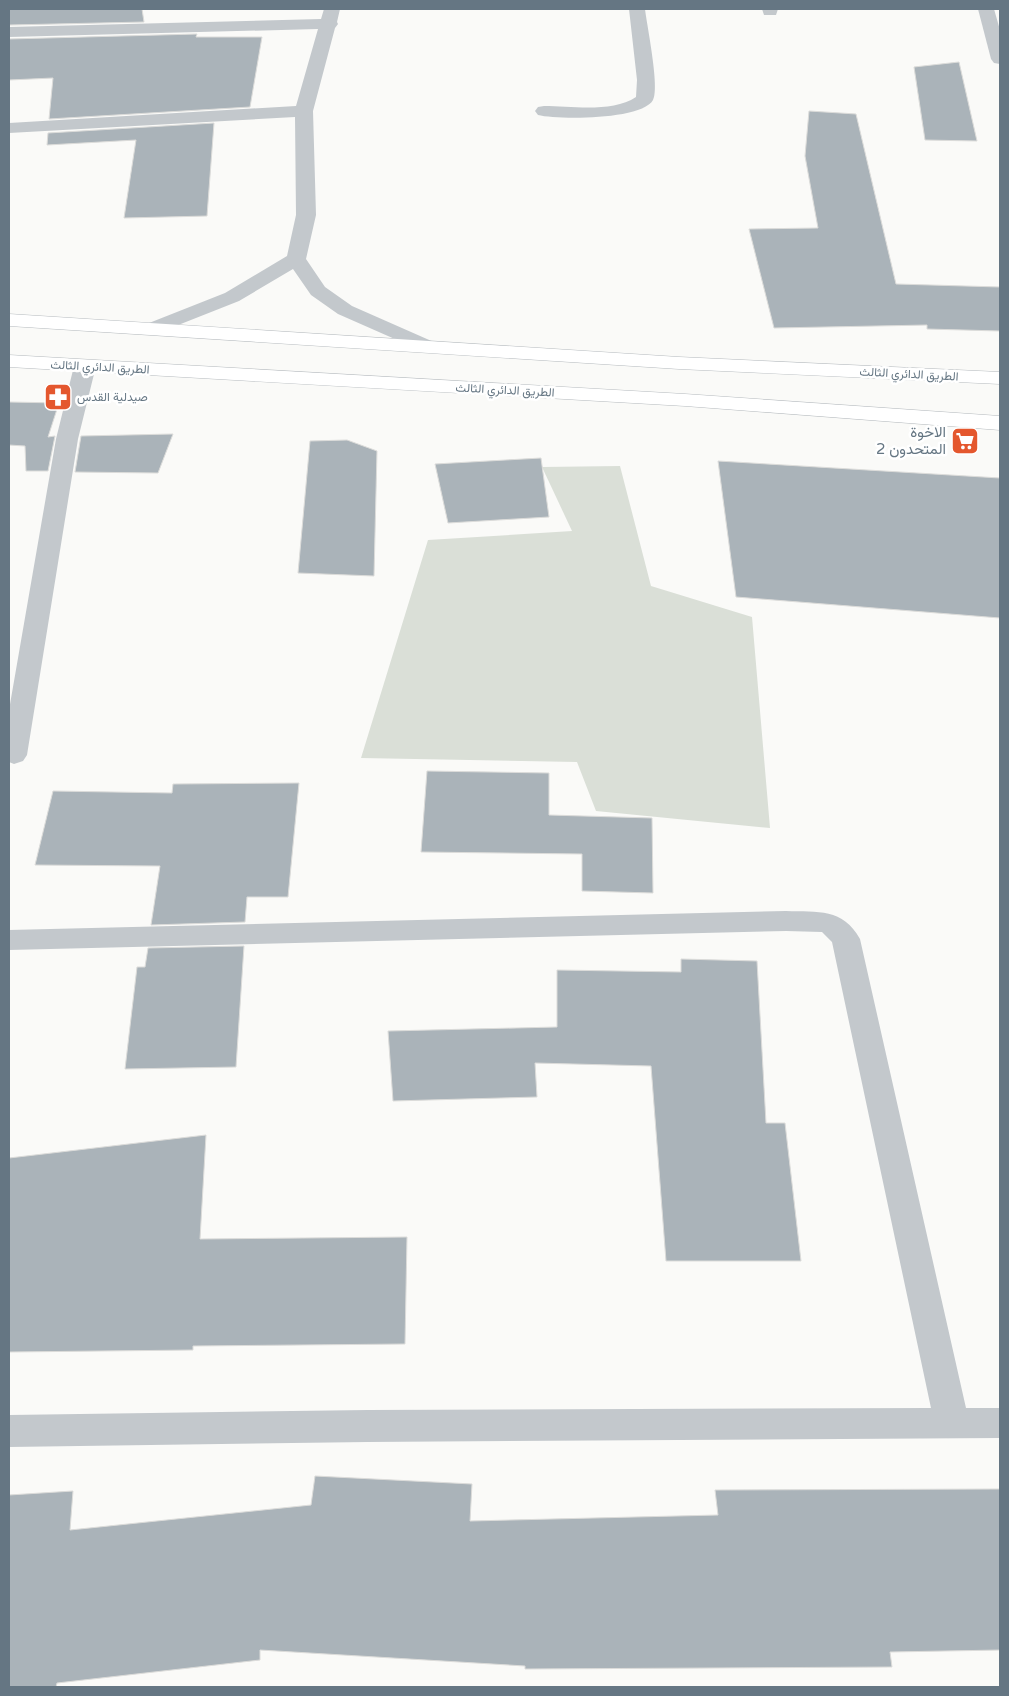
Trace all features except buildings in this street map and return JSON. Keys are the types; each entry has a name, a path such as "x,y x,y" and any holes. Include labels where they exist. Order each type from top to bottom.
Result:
{"main road":[{"name":"الطريق الدائري الثالث","path":"9,320 679,363 1000,378"},
{"name":"الطريق الدائري الثالث","path":"9,361 675,400 1000,423"}],"street":[{"path":"544,111 614,110 640,104 645,99 646,80 637,9"},
{"path":"986,9 997,40 1000,59"},
{"path":"9,32 331,16 304,111 306,215 296,259 232,297 151,329"},
{"path":"9,128 304,111"},
{"path":"296,259 318,291 345,310 429,347"},
{"path":"14,755 67,439 85,366"},
{"path":"9,940 786,921 830,924 838,929 846,939 952,1424"},
{"path":"9,1431 368,1426 1000,1423"}],"shaded area":[{"path":"620,466 651,586 752,617 770,828 596,811 577,762 361,758 428,540 572,531 542,467"}],"place":[{"name":"صيدلية القدس","path":"58,397"},
{"name":"الاخوة المتحدون 2","path":"965,441"}]}
